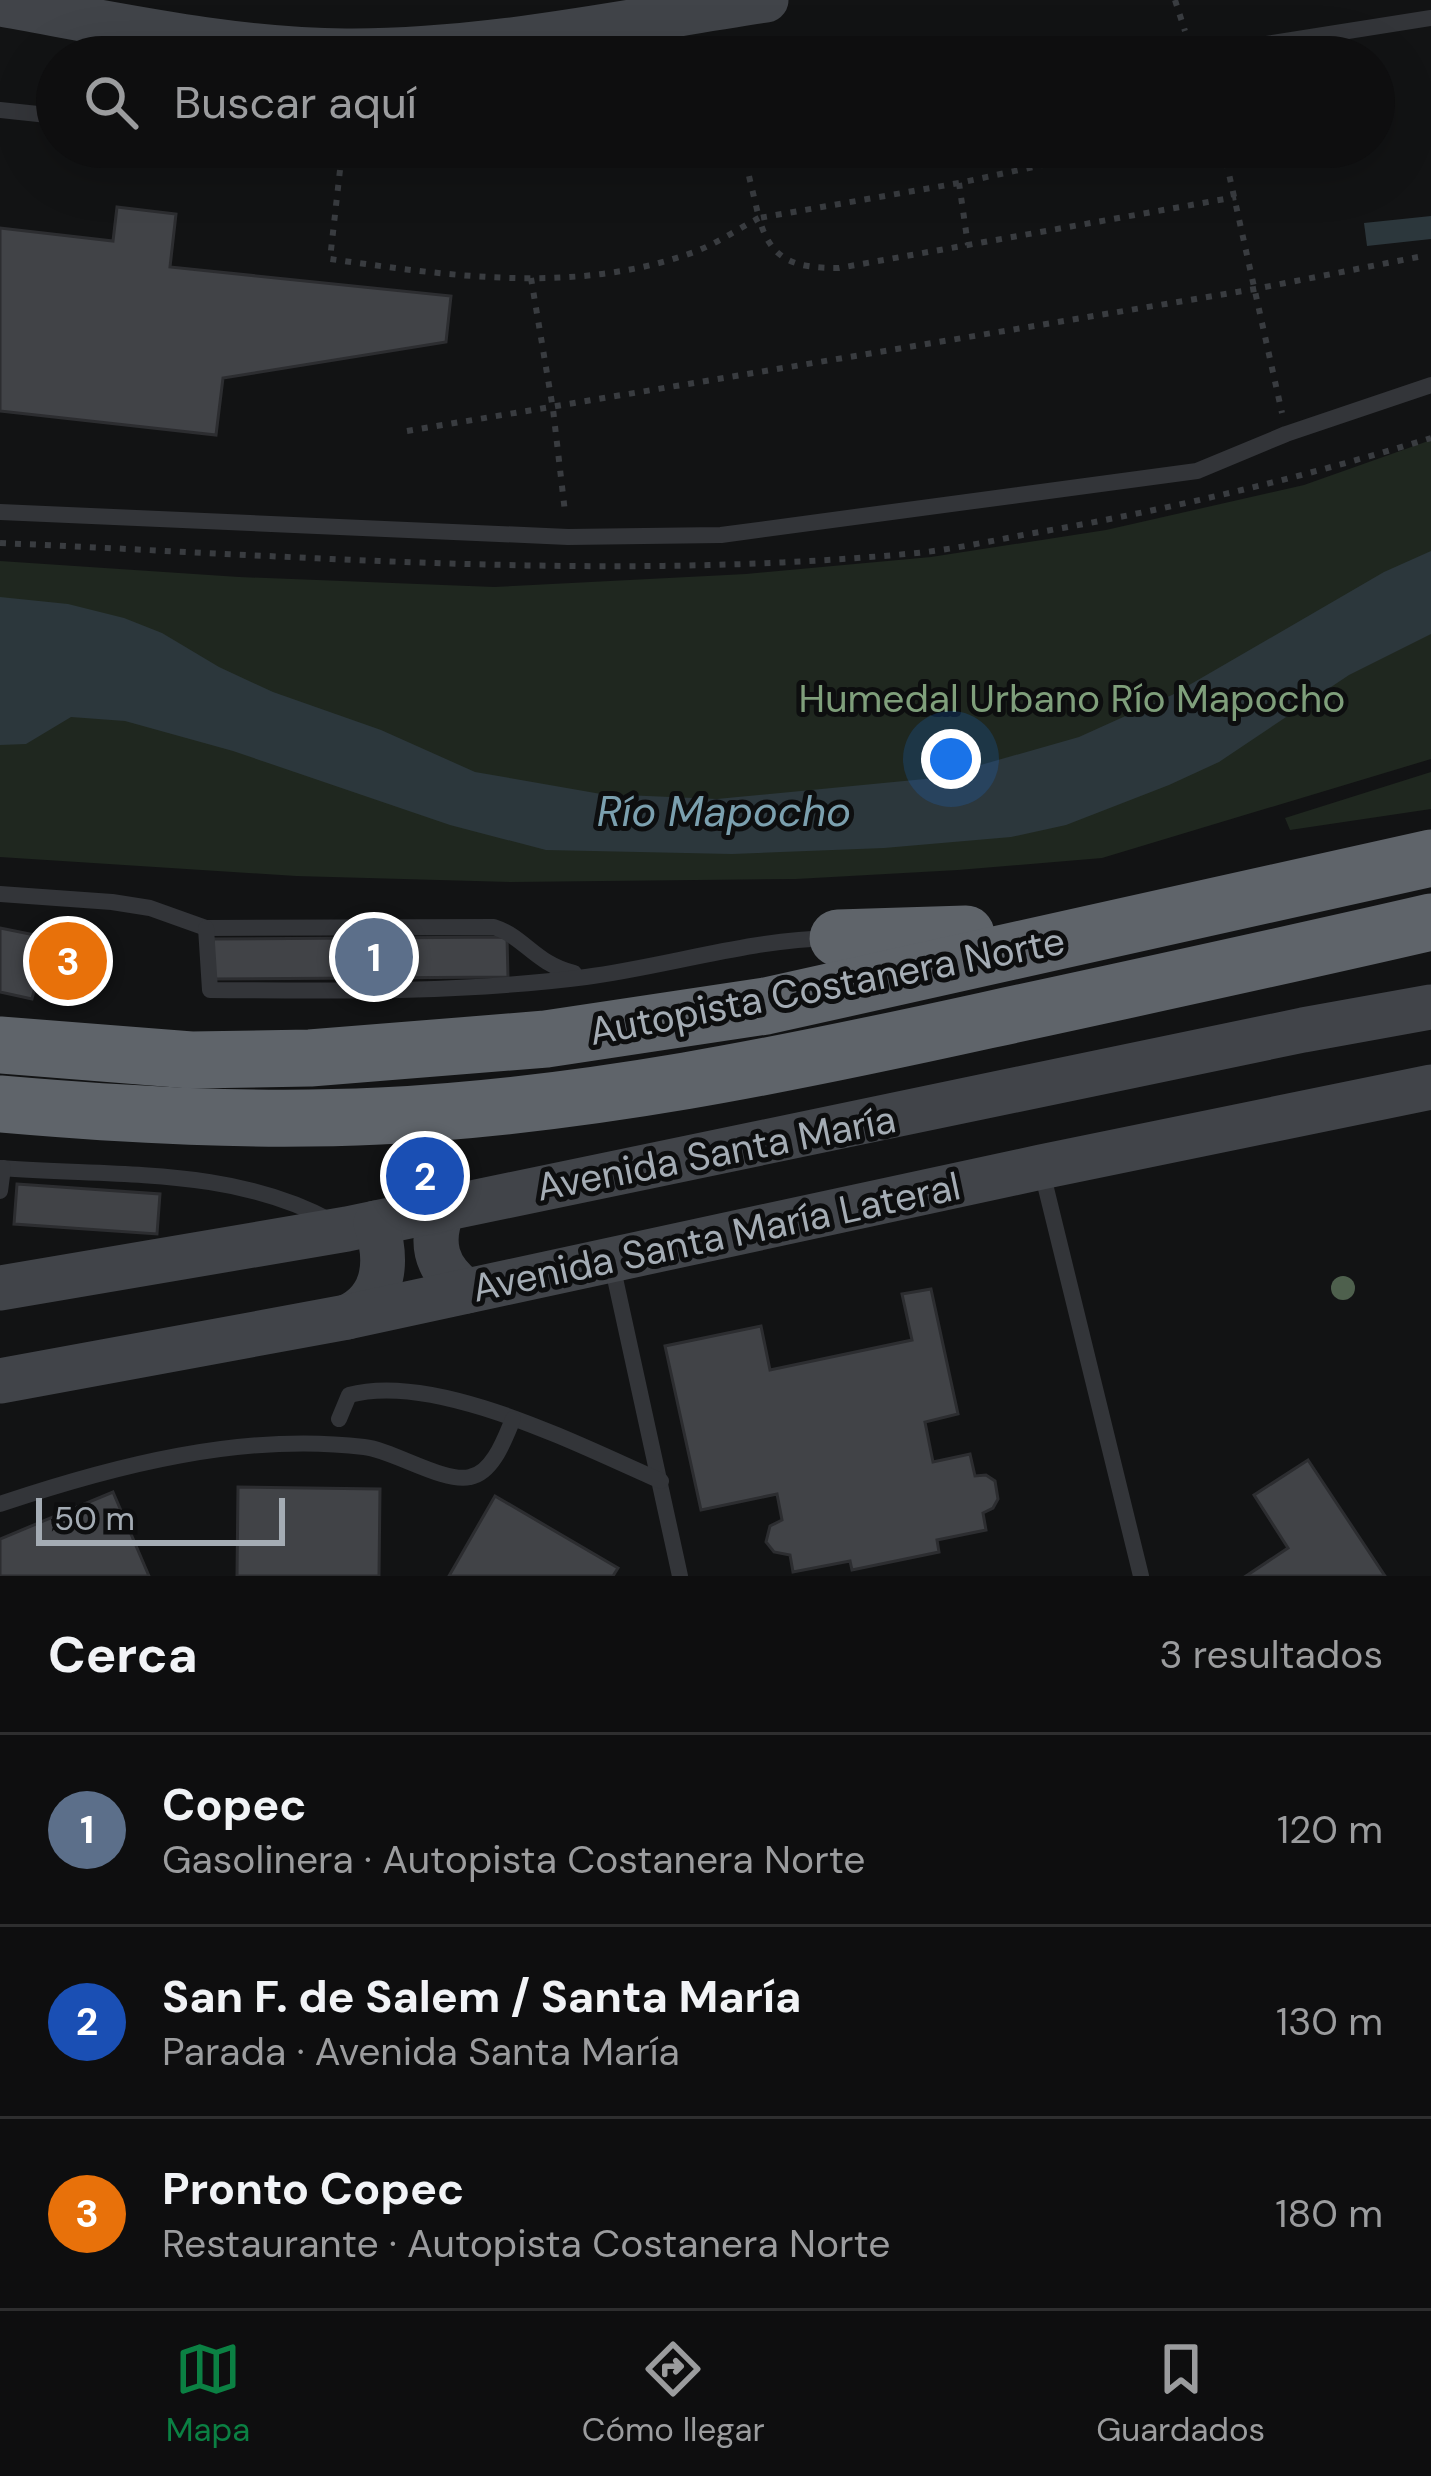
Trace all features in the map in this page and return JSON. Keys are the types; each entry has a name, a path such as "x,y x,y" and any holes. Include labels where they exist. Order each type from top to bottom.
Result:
{"highway":[{"name":"Autopista Costanera Norte","path":"0,1045 191,1060 358,1055 546,1040 766,1006 1431,858"},
{"name":"Autopista Costanera Norte","path":"0,1104 190,1118 298,1118 484,1108 584,1097 831,1054 1431,922"},
{"path":"838,938 1090,933"}],"main road":[{"path":"545,36 766,0"},
{"path":"0,4 190,36"},
{"name":"Avenida Santa María","path":"0,1288 361,1226 1431,1007"},
{"name":"Avenida Santa María Lateral","path":"0,1381 347,1317 1431,1087"},
{"path":"443,1209 437,1223 436,1253 442,1268 466,1291"},
{"path":"347,1317 369,1304 383,1266 361,1226"}],"lane":[{"path":"1317,36 1431,18"},
{"path":"0,110 36,114"},
{"path":"0,512 568,537 721,535 1197,471 1286,434 1431,385"},
{"path":"0,894 131,905 206,928 480,925 506,931 538,960 586,976"},
{"path":"206,928 210,990 425,988 586,976 780,941 838,938"},
{"path":"1041,1167 1141,1576"},
{"path":"0,1191 2,1168 224,1183 361,1226"},
{"path":"611,1259 680,1576"},
{"path":"339,1419 349,1395 370,1390 446,1398 513,1419 662,1481"},
{"path":"0,1504 177,1457 282,1444 367,1447 469,1478 487,1466 513,1419"}],"path":[{"path":"747,168 765,242 807,268 839,268 1236,197"},
{"path":"340,170 330,259 458,277 531,278 616,272 696,252 759,218 1029,168"},
{"path":"1228,168 1286,434"},
{"path":"959,183 968,244"},
{"path":"407,430 1255,290 1418,257"},
{"path":"531,278 568,537"}],"green space":[{"name":"Humedal Urbano Río Mapocho","path":"1431,440 1431,759 1102,858 796,879 512,882 296,876 0,857 0,561 494,587 746,574 931,557 1106,530 1304,485"},
{"path":"1431,772 1431,809 1290,830 1285,818"}],"water":[{"path":"1431,216 1431,239 1367,246 1364,223"},
{"name":"Río Mapocho","path":"1431,551 1431,634 1349,675 1219,762 1066,825 1011,837 732,854 546,850 450,825 233,751 125,721 71,717 26,744 0,745 0,597 68,604 124,618 273,692 381,730 475,772 601,794 717,799 935,778 1079,737 1172,695 1384,572"}],"building":[{"path":"117,207 176,214 170,267 451,296 446,342 223,378 216,435 0,411 0,228 113,241"},
{"path":"0,928 84,945 73,995 35,987 32,999 0,992"},
{"path":"507,937 508,977 213,979 213,939"},
{"path":"17,1184 160,1194 157,1234 14,1224"},
{"path":"931,1289 958,1414 925,1422 933,1462 970,1454 975,1476 986,1475 995,1481 998,1499 983,1513 986,1530 937,1540 939,1552 852,1570 850,1561 793,1572 790,1555 774,1552 766,1542 770,1526 782,1520 777,1494 701,1510 665,1346 761,1326 770,1370 912,1340 902,1294"},
{"path":"1308,1460 1385,1576 1246,1576 1288,1548 1254,1495"},
{"path":"238,1487 380,1489 379,1576 237,1576"},
{"path":"113,1492 149,1576 0,1576 0,1539"},
{"path":"495,1496 618,1568 613,1576 449,1576"}],"place":[{"name":"Copec","path":"374,957"},
{"name":"Pronto Copec","path":"68,961"},
{"name":"San F. de Salem / Santa María","path":"425,1176"}]}
